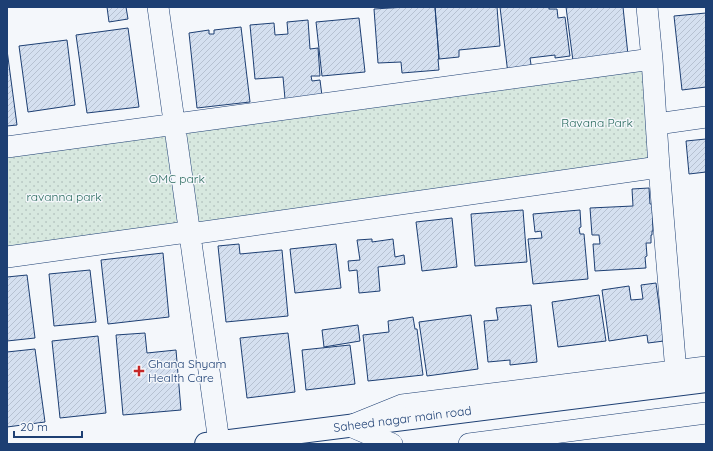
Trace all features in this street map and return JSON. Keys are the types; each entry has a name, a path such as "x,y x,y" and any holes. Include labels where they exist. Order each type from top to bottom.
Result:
{"street":[{"path":"158,7 190,234 213,443"},
{"path":"647,7 676,372"},
{"path":"7,148 652,58"},
{"path":"657,124 706,117"},
{"path":"7,257 187,232 190,234 659,167"},
{"path":"350,426 402,405 676,372 706,367"},
{"name":"Saheed nagar main road","path":"213,443 706,381"},
{"path":"469,444 706,413"},
{"path":"350,426 392,444"}],"green space":[{"name":"Ravana Park","path":"652,59 659,158 7,262 7,147"}],"building":[{"path":"107,7 126,7 128,19 109,22"},
{"path":"435,7 439,70 402,73 401,62 378,63 374,9"},
{"path":"435,7 497,7 500,46 459,50 459,57 439,59"},
{"path":"500,7 549,7 549,9 557,9 558,18 565,17 570,56 555,58 555,55 530,58 532,71 508,74"},
{"path":"566,7 623,7 628,55 573,61"},
{"path":"706,13 706,87 682,90 674,16"},
{"path":"359,18 365,72 322,76 316,22"},
{"path":"308,20 310,49 318,48 320,76 311,76 312,81 320,80 322,96 285,99 283,77 255,79 250,25 274,23 275,35 288,34 287,22"},
{"path":"241,27 250,102 197,108 189,33 209,30 209,34 214,34 214,30"},
{"path":"128,28 139,107 87,113 76,35"},
{"path":"67,40 75,105 28,112 19,46"},
{"path":"7,50 17,125 7,126"},
{"path":"706,139 706,172 689,174 686,141"},
{"path":"649,188 650,204 652,204 653,231 651,235 651,243 646,243 646,268 595,271 593,244 600,244 599,235 592,235 590,208 633,206 632,189"},
{"path":"523,210 527,262 475,266 471,214"},
{"path":"580,210 581,227 579,228 580,234 584,234 588,279 533,284 528,239 542,238 541,231 535,232 533,214"},
{"path":"452,218 457,267 422,271 416,222"},
{"path":"372,239 372,242 393,239 395,257 404,255 405,264 378,267 380,291 359,293 357,270 349,271 348,261 360,260 357,240"},
{"path":"239,244 240,254 282,250 288,316 226,322 218,246"},
{"path":"336,244 341,288 295,293 290,249"},
{"path":"163,253 169,317 108,324 101,260"},
{"path":"90,270 96,322 54,326 49,274"},
{"path":"27,275 35,338 7,341 7,277"},
{"path":"656,283 664,341 648,343 647,335 609,341 602,290 629,286 631,300 643,299 641,285"},
{"path":"599,295 606,341 558,347 552,302"},
{"path":"531,305 537,362 510,365 510,360 488,362 484,321 498,320 496,308"},
{"path":"471,315 478,369 427,376 419,322"},
{"path":"413,317 415,329 417,329 423,375 368,381 363,335 389,332 388,321"},
{"path":"358,325 360,341 324,347 322,330"},
{"path":"145,333 147,353 176,350 181,410 123,415 116,335"},
{"path":"288,333 295,392 247,398 240,338"},
{"path":"98,336 106,413 60,418 52,341"},
{"path":"350,345 355,384 306,390 302,350"},
{"path":"35,349 45,422 7,427 7,352"}],"place":[{"name":"Ghana Shyam Health Care","path":"139,371"}],"park label":[{"name":"OMC park","path":"177,179"},
{"name":"ravanna park","path":"64,197"}]}
